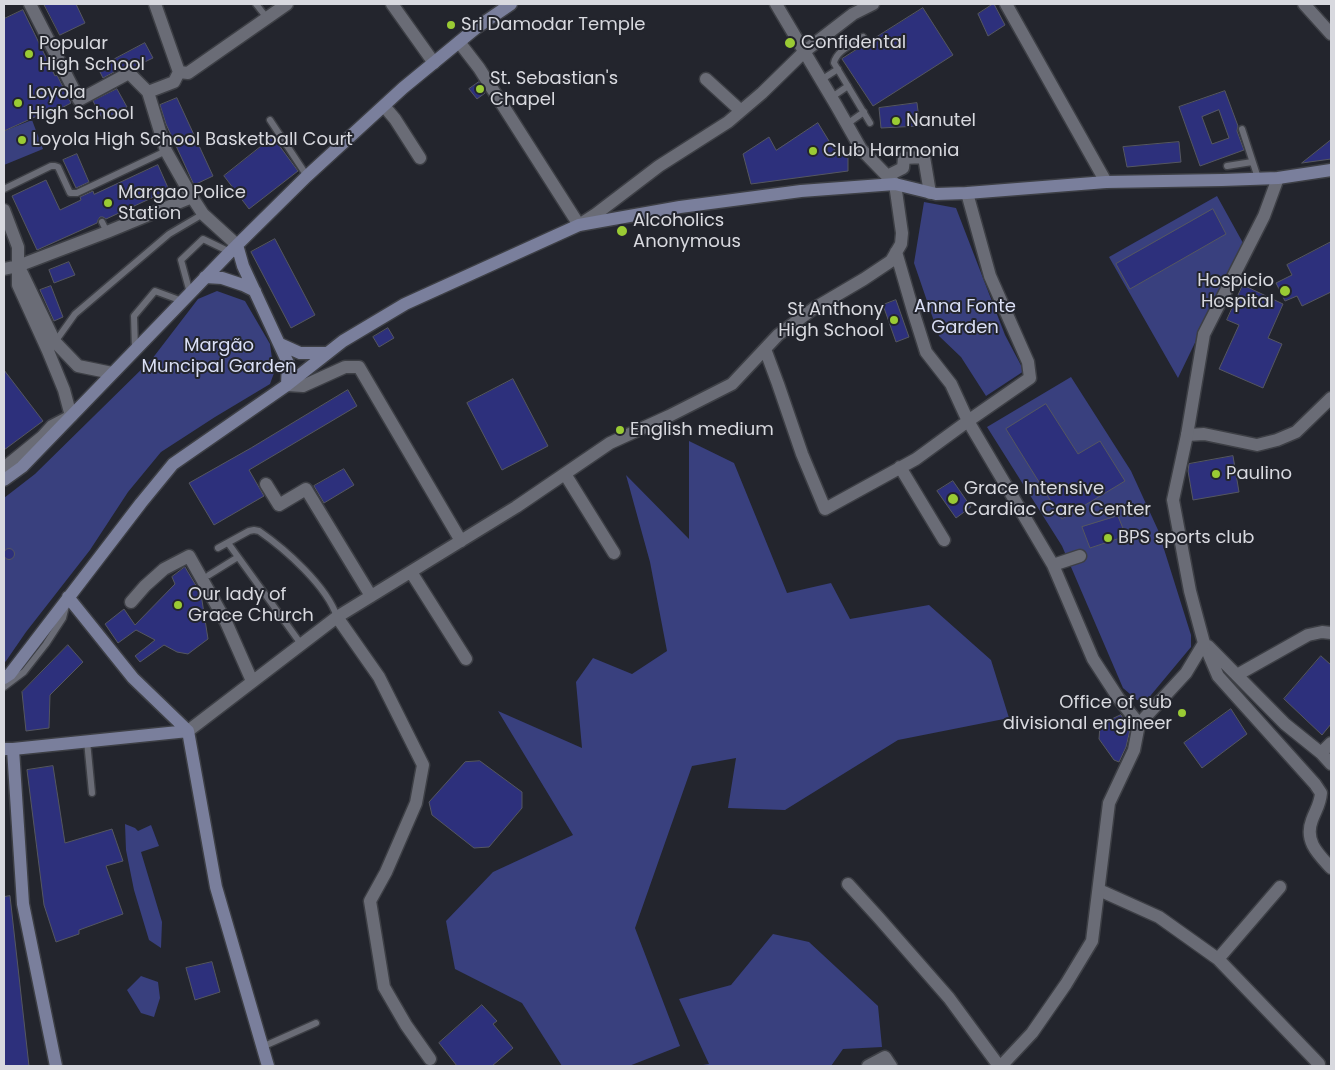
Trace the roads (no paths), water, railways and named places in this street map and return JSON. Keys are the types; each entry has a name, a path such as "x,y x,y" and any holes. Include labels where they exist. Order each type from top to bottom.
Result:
{"main road":[{"path":"4,480 22,466 234,248 308,176 434,62 476,28 511,4"},
{"path":"4,678 10,674 173,464 286,385 343,341 405,304 580,225 680,207 801,190 891,180 936,194 1106,182 1278,178 1331,170"},
{"path":"234,248 288,363 286,385"},
{"path":"205,278 222,278 255,291"},
{"path":"280,344 300,353 326,353"},
{"path":"68,597 133,678 188,731 216,887 268,1066"},
{"path":"56,1066 23,904 9,749 188,731"}],"street":[{"path":"30,4 79,100 129,73 148,92 166,151 203,214 234,248"},
{"path":"148,92 174,82 179,72 155,4"},
{"path":"179,72 188,74 287,4"},
{"path":"392,4 434,62"},
{"path":"188,731 337,617 516,507 610,443 732,384 778,335 813,309 891,261 901,244 902,233 891,180 861,149 776,4"},
{"path":"459,42 484,76 580,225 658,166 728,122 762,93 804,51 853,14 873,4"},
{"path":"1006,4 1106,182"},
{"path":"1304,4 1331,34"},
{"path":"706,79 741,111"},
{"path":"384,106 395,119 420,158"},
{"path":"891,180 904,168 904,158 924,157 930,193"},
{"path":"1278,178 1264,216 1204,334 1187,435 1173,500 1190,591 1204,643 1218,676 1321,793 1320,804 1312,820 1309,833 1314,849 1331,868"},
{"path":"765,349 802,454 825,509 916,459 1030,378 1028,362 990,276 967,193"},
{"path":"4,269 18,266 105,227 192,197"},
{"path":"4,210 18,247 18,266 52,347 71,416 52,426 42,437 4,468"},
{"path":"896,252 926,352 951,384 968,421 1053,565 1093,659 1119,699 1139,724"},
{"path":"52,347 78,366 112,373"},
{"path":"286,385 303,386 345,367 359,367 461,541"},
{"path":"1187,435 1204,434 1257,445 1277,440 1296,432 1331,398"},
{"path":"900,468 944,540"},
{"path":"565,474 614,553"},
{"path":"266,484 279,506 306,489 371,596"},
{"path":"131,602 164,569 188,556 226,622 252,682"},
{"path":"1053,565 1080,556"},
{"path":"410,572 466,659"},
{"path":"337,617 380,677 423,764 416,803 386,872 370,900 384,987 430,1059"},
{"path":"1237,675 1308,635 1322,632 1330,633"},
{"path":"1204,643 1285,724 1321,753 1331,764"},
{"path":"848,884 949,998 1000,1066 1032,1033 1066,984 1092,941 1109,803 1134,750 1139,724 1186,673 1204,643"},
{"path":"1321,753 1331,743"},
{"path":"1218,959 1280,887"},
{"path":"1099,890 1159,917 1218,959 1319,1064 1317,1066"},
{"path":"868,1066 885,1057 891,1066"}],"lane":[{"path":"256,4 267,18"},
{"path":"863,37 838,54 834,63 870,123"},
{"path":"821,80 838,69"},
{"path":"832,97 848,86"},
{"path":"847,124 864,112"},
{"path":"270,120 308,176"},
{"path":"1242,129 1258,178"},
{"path":"4,189 51,166 55,166 58,167 70,192 88,192 166,151"},
{"path":"1227,166 1252,162"},
{"path":"52,347 76,314 89,302 168,234 203,214"},
{"path":"135,350 134,316 155,291 186,297 181,260 203,239 234,248"},
{"path":"218,548 249,531 259,530 285,552 326,595 337,617"},
{"path":"228,543 301,644"},
{"path":"209,575 238,557"},
{"path":"4,687 24,672 46,644 63,618 68,597"},
{"path":"87,742 92,793"},
{"path":"262,1047 316,1023"}],"place":[{"name":"Sri Damodar Temple","path":"451,25"},
{"name":"Confidental","path":"790,43"},
{"name":"Popular High School","path":"29,54"},
{"name":"St. Sebastian's Chapel","path":"480,89"},
{"name":"Loyola High School","path":"18,103"},
{"name":"Nanutel","path":"896,121"},
{"name":"Loyola High School Basketball Court","path":"22,140"},
{"name":"Club Harmonia","path":"813,151"},
{"name":"Margao Police Station","path":"108,203"},
{"name":"Alcoholics Anonymous","path":"622,231"},
{"name":"Hospicio Hospital","path":"1285,291"},
{"name":"St Anthony High School","path":"894,320"},
{"name":"English medium","path":"620,430"},
{"name":"Paulino","path":"1216,474"},
{"name":"Grace Intensive Cardiac Care Center","path":"953,499"},
{"name":"BPS sports club","path":"1108,538"},
{"name":"Our lady of Grace Church","path":"178,605"},
{"name":"Office of sub divisional engineer","path":"1182,713"}],"park label":[{"name":"Anna Fonte Garden","path":"965,317"},
{"name":"Margão Muncipal Garden","path":"219,356"}]}
